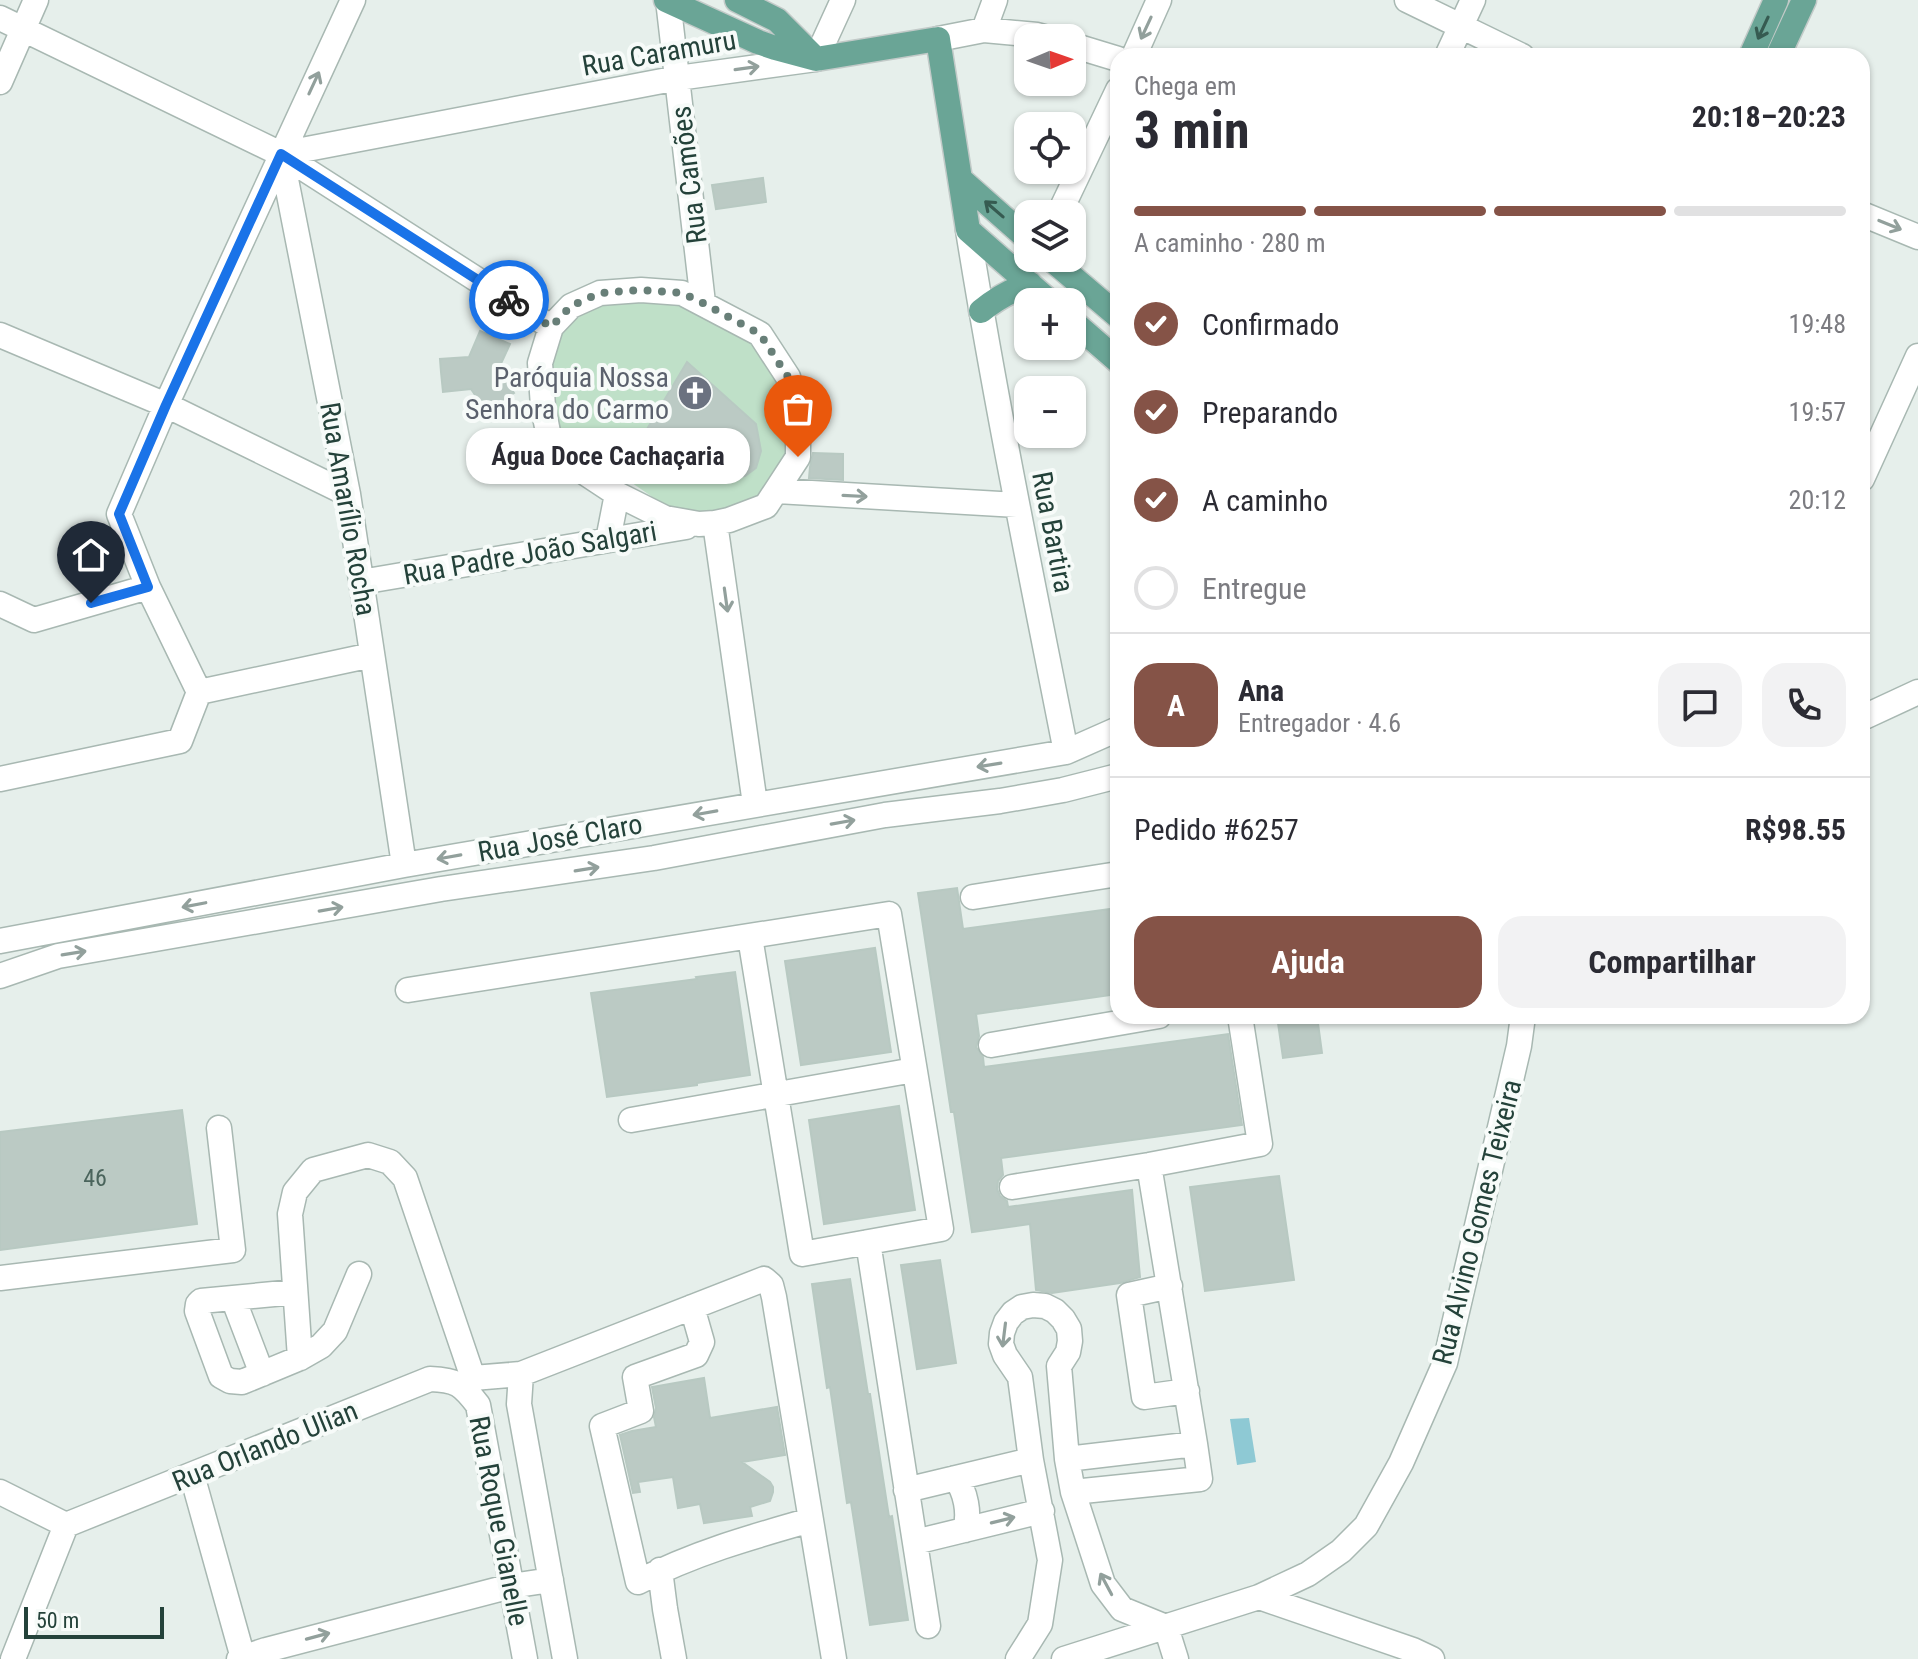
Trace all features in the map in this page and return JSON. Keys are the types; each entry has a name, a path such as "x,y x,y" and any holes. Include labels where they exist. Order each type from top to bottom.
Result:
{"main road":[{"path":"667,0 758,42 816,59"},
{"path":"737,0 777,20 816,59"},
{"path":"1755,48 1776,0"},
{"path":"1782,48 1804,0"},
{"name":"Rua Caramuru","path":"816,59 938,39"},
{"name":"Rua Bartira","path":"938,39 968,230"},
{"path":"960,179 1014,227"},
{"path":"968,230 1034,288"},
{"path":"1066,272 1110,309"},
{"path":"981,311 998,297 1030,284"},
{"path":"1086,333 1110,354"}],"street":[{"path":"0,82 36,0"},
{"path":"0,779 180,741 199,692 148,587 119,514 353,0"},
{"name":"Rua Camões","path":"667,0 703,303"},
{"path":"816,59 843,0"},
{"path":"984,30 995,0"},
{"path":"1138,48 1159,0"},
{"path":"1407,0 1506,48"},
{"path":"1451,48 1473,0"},
{"path":"0,18 281,154 551,327"},
{"name":"Rua Caramuru","path":"938,39 984,30 1014,33"},
{"path":"1086,49 1110,57"},
{"name":"Rua Caramuru","path":"281,154 678,78 816,59"},
{"path":"1066,200 1110,107"},
{"name":"Rua Amarílio Rocha","path":"281,154 348,494 404,865"},
{"path":"1870,217 1918,237"},
{"name":"Rua Bartira","path":"968,230 1017,505 1066,752"},
{"path":"641,290 682,293 703,303 760,334 788,377 798,419 798,457 766,506 729,520 707,524 665,518 617,494 561,457 549,437 540,363 551,327 571,306 600,293 641,290"},
{"path":"0,335 166,405 348,494"},
{"path":"1870,461 1918,356"},
{"path":"777,491 1017,505"},
{"path":"608,540 617,494"},
{"path":"707,524 755,804"},
{"name":"Rua Padre João Salgari","path":"361,582 707,524"},
{"path":"0,604 34,620 148,587"},
{"path":"199,692 372,655"},
{"path":"1870,714 1918,692"},
{"name":"Rua José Claro","path":"0,941 404,865 1066,752 1110,733"},
{"name":"Rua José Claro","path":"0,976 58,956 441,889 654,858 885,815 1000,801 1110,778"},
{"path":"973,897 1110,875"},
{"path":"408,990 889,914 941,1229 802,1254 750,937"},
{"path":"991,1045 1113,1024"},
{"path":"1012,1187 1260,1144 1241,1024"},
{"name":"Rua Alvino Gomes Teixeira","path":"1064,1659 1259,1597 1308,1574 1341,1551 1366,1526 1401,1463 1445,1363 1522,1024"},
{"name":"Rua Alvino Gomes Teixeira","path":"1519,1046 1528,1024"},
{"path":"631,1120 914,1070"},
{"path":"0,1278 233,1250 219,1128"},
{"name":"Rua Roque Gianelle","path":"300,1358 290,1214 295,1192 313,1170 368,1155 390,1162 405,1178 478,1405 525,1659"},
{"path":"1073,1492 1200,1479 1149,1165"},
{"path":"868,1242 928,1626"},
{"path":"295,1292 201,1301 198,1304 197,1311 221,1376 242,1382 321,1346 335,1331 359,1274"},
{"name":"Rua Orlando Ulian","path":"66,1525 430,1379 469,1383 521,1374 764,1279 771,1285 811,1520"},
{"path":"1170,1286 1129,1295 1144,1397 1187,1391"},
{"path":"233,1298 262,1374"},
{"path":"1018,1659 1040,1624 1050,1560 1031,1460 1020,1377 1001,1344 1006,1322 1013,1313 1033,1305 1055,1311 1069,1329 1068,1352 1059,1366 1067,1459 1073,1492 1103,1584 1122,1609 1166,1627 1176,1659"},
{"path":"692,1307 702,1342 696,1355 635,1377 641,1411 602,1426 638,1582 710,1549 811,1520 834,1659"},
{"path":"521,1374 519,1404 565,1659"},
{"path":"1067,1459 1195,1444"},
{"path":"1130,1452 1136,1485"},
{"path":"906,1490 1031,1460"},
{"path":"192,1475 241,1658 511,1586 551,1580"},
{"path":"955,1478 963,1487 968,1521 965,1530"},
{"path":"0,1492 66,1525 13,1659"},
{"path":"915,1542 1042,1511"},
{"path":"660,1570 674,1659"},
{"path":"1259,1597 1432,1659"}],"green space":[{"path":"680,299 754,338 780,380 790,419 789,458 771,486 754,501 704,516 667,507 555,430 550,377 559,334 597,302"}],"water":[{"path":"1249,1418 1256,1462 1237,1465 1230,1419"}],"building":[{"path":"763,178 766,202 716,209 712,185"},
{"path":"480,331 510,344 498,370 514,393 486,411 471,389 443,392 440,359 469,357"},
{"name":"Paróquia Nossa Senhora do Carmo","path":"687,362 756,424 761,451 756,468 745,476 717,481 641,439"},
{"path":"813,453 843,454 843,480 809,478"},
{"path":"957,888 963,929 1110,909 1110,995 976,1014 979,1036 976,1047 983,1057 984,1067 1228,1034 1242,1125 1001,1158 1003,1175 997,1189 1008,1207 1132,1190 1140,1277 1052,1293 1036,1290 1030,1224 972,1232 918,893"},
{"path":"875,948 891,1052 801,1065 785,961"},
{"path":"735,972 750,1075 607,1097 591,993"},
{"path":"1278,1024 1318,1024 1322,1053 1283,1058"},
{"path":"899,1106 915,1210 824,1224 809,1120"},
{"path":"182,1110 197,1224 0,1250 0,1132"},
{"path":"1279,1176 1294,1280 1205,1291 1190,1187"},
{"path":"940,1260 956,1363 917,1369 901,1265"},
{"path":"850,1279 908,1620 870,1625 851,1502 847,1503 830,1387 827,1388 812,1284"},
{"path":"704,1378 710,1418 777,1407 785,1455 742,1462 773,1487 770,1501 750,1507 752,1516 704,1523 700,1504 678,1508 673,1477 638,1482 640,1492 633,1493 620,1435 656,1427 652,1387"}],"way so far":[{"path":"509,300 551,327 571,306 600,293 641,290 682,293 722,313 760,334 788,377 798,419 798,457"}],"place":[{"name":"Paróquia Nossa Senhora do Carmo","path":"695,393"},
{"name":"Água Doce Cachaçaria","path":"798,457"}],"route":[{"path":"91,603 148,587 119,514 281,154 509,300"}]}
